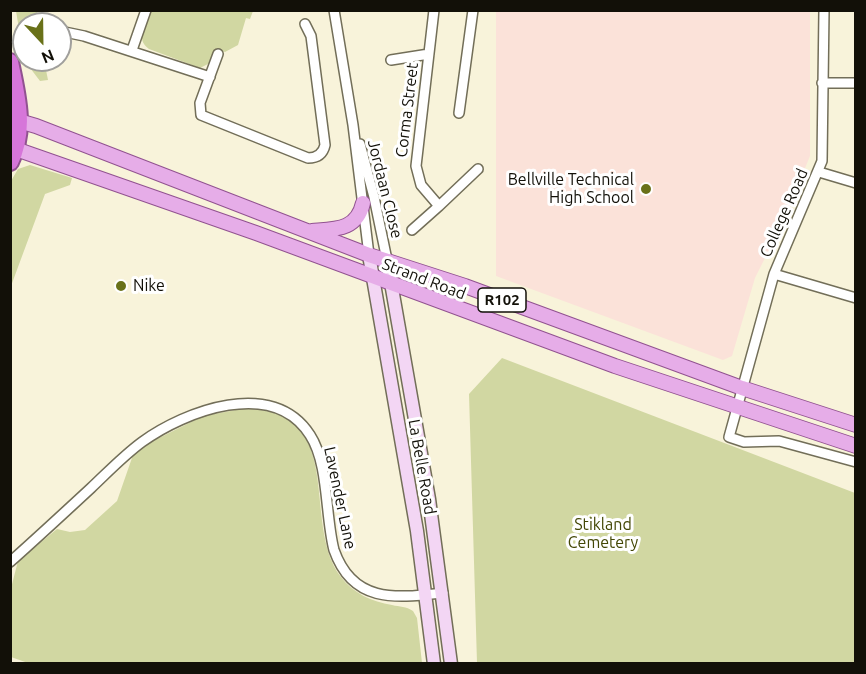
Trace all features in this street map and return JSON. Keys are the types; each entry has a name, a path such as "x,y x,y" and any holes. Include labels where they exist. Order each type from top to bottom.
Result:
{"highway":[{"path":"10,62 15,120 13,153"}],"main road":[{"name":"Strand Road","path":"15,120 369,255 465,286 742,388 855,425"},
{"name":"Strand Road","path":"13,153 373,277 737,409 855,446"},
{"path":"310,231 349,226 356,221 363,203"},
{"name":"La Belle Road","path":"369,255 426,595 434,663"},
{"name":"La Belle Road","path":"387,261 443,593 451,663"}],"street":[{"path":"132,51 146,10"},
{"name":"Jordaan Close","path":"334,10 353,125 369,255"},
{"name":"Corma Street","path":"434,10 416,166 419,181 439,206"},
{"path":"459,113 473,10"},
{"name":"College Road","path":"824,10 822,155 819,172 774,274 729,437 744,442 779,441 855,462"},
{"path":"218,54 200,103 200,111 204,118 308,158 318,156 325,145 311,36 305,24"},
{"path":"72,34 210,77"},
{"path":"391,60 429,54"},
{"path":"822,83 855,83"},
{"name":"Jordaan Close","path":"353,125 374,197 387,261"},
{"path":"412,230 478,169"},
{"path":"819,172 855,183"},
{"path":"774,274 855,298"},
{"name":"Lavender Lane","path":"10,562 126,455 158,431 215,409 255,404 270,406 284,412 297,420 311,436 317,453 331,539 338,561 347,575 371,592 384,596 443,593"}],"shaded area":[{"name":"Bellville Technical High School","path":"496,11 810,11 810,156 783,222 755,278 732,356 723,360 496,276"}],"green space":[{"path":"151,11 253,11 250,19 246,18 238,45 225,52 216,49 210,63 200,68 149,49 145,45 142,31"},
{"path":"33,72 46,72 48,80 40,81"},
{"path":"30,165 72,178 70,185 45,194 11,286 11,181 18,169"},
{"name":"Stikland Cemetery","path":"502,358 855,493 855,663 477,663 469,394"},
{"path":"241,409 275,413 297,427 310,447 329,554 341,577 351,588 364,596 377,602 405,607 413,611 417,618 422,663 28,663 11,657 10,592 18,561 57,529 70,532 85,530 117,501 133,455 141,447 203,416"}],"place":[{"name":"Bellville Technical High School","path":"646,189"},
{"name":"Nike","path":"121,286"}]}
